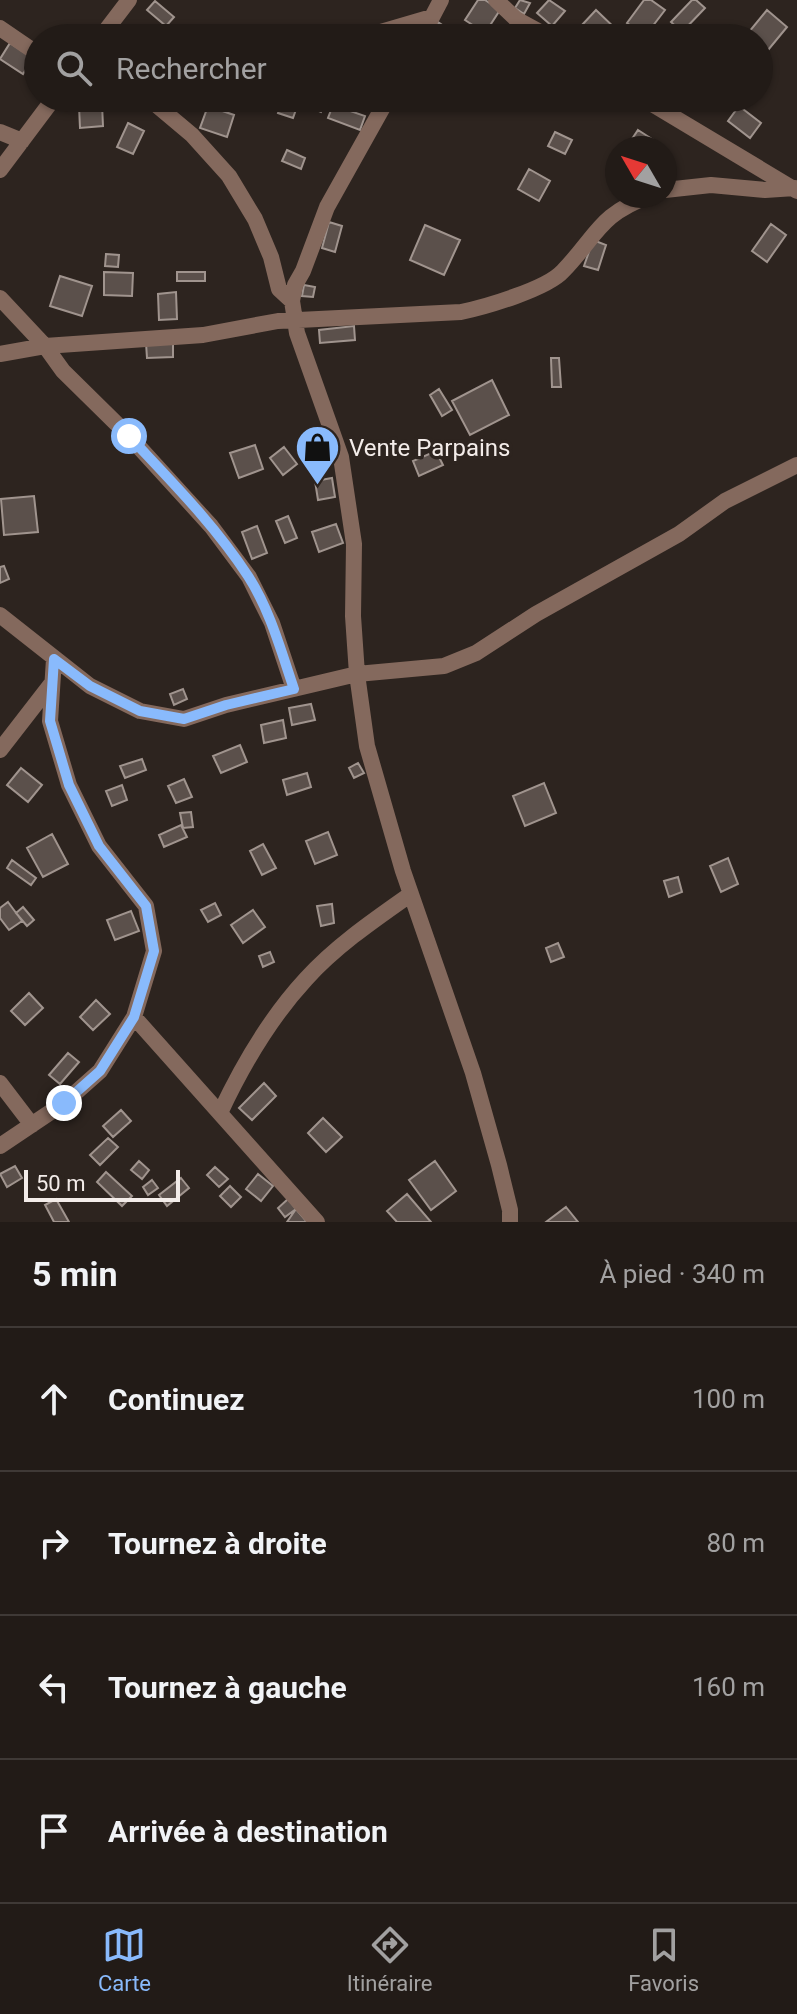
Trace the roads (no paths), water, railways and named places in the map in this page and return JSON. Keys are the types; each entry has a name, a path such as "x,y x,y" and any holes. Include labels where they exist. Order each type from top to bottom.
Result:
{"street":[{"path":"111,24 129,0"},
{"path":"428,24 441,0"},
{"path":"496,0 525,24"},
{"path":"408,24 432,17"},
{"path":"0,28 24,44"},
{"path":"0,170 44,112"},
{"path":"166,112 192,135 229,176 255,219 271,257 279,289 292,301"},
{"path":"380,112 327,207 295,285 292,301 297,333 341,457 354,544 353,616 367,746 411,894 473,1073 499,1165 510,1222"},
{"path":"665,112 796,189"},
{"path":"0,132 22,141"},
{"path":"677,189 711,185 765,190 796,189"},
{"path":"0,354 45,346 203,335 278,321 461,312 487,307 562,273 602,223 621,208"},
{"path":"0,298 45,346 63,371 129,436 211,526 249,577 272,623 294,689"},
{"path":"0,615 90,686 140,711 184,719 226,705 357,674 444,666 476,653 536,614 679,534 725,501 797,465"},
{"path":"0,1146 64,1103 100,1071 134,1017 154,951 146,906 99,846 69,785 50,721 54,659"},
{"path":"0,750 52,683"},
{"path":"220,1113 238,1075 261,1038 305,980 368,924 411,894"},
{"path":"134,1017 317,1222"},
{"path":"0,1083 32,1125"}],"place":[{"name":"Vente Parpains","path":"318,487"}]}
